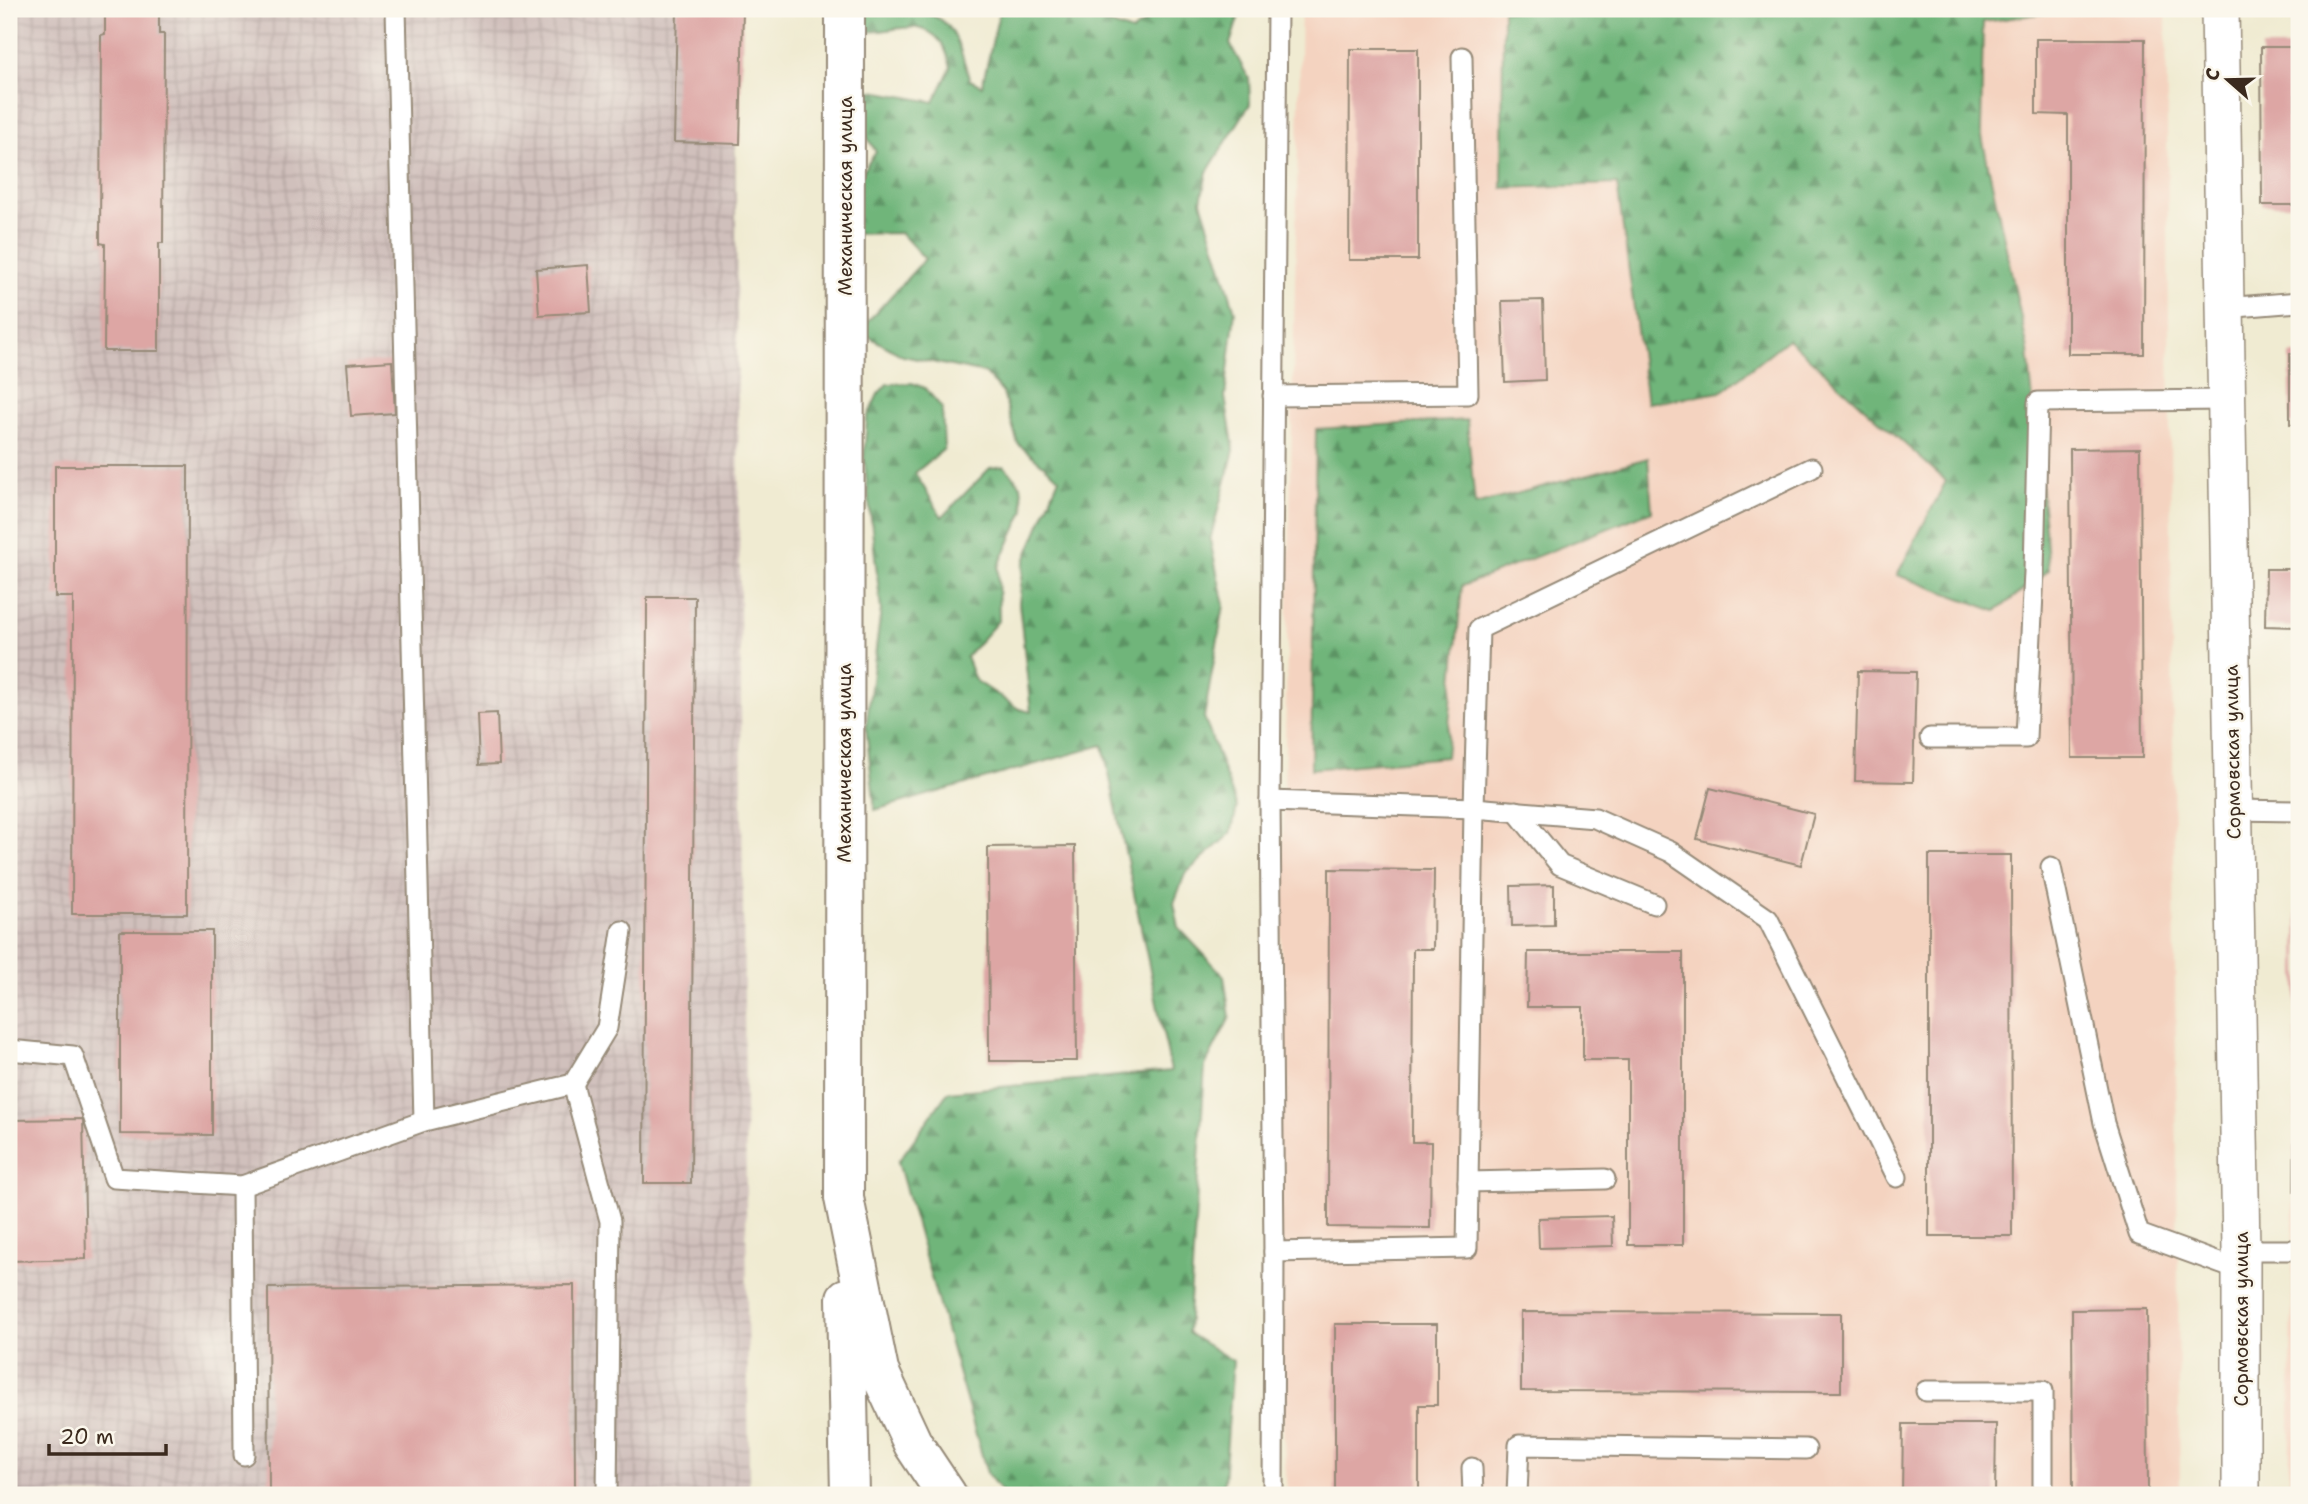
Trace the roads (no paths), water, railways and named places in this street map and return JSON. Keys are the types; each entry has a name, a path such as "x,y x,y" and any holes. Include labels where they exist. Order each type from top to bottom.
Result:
{"street":[{"name":"Механическая улица","path":"845,9 844,1198 879,1371 913,1444 947,1495"},
{"name":"Сормовская улица","path":"2220,9 2241,1261 2241,1495"},
{"path":"844,1198 850,1495"}],"lane":[{"path":"396,9 424,1121"},
{"path":"1273,1495 1270,801 1277,9"},
{"path":"1273,396 1468,394 1462,57"},
{"path":"2224,307 2299,302"},
{"path":"1930,738 2026,738 2038,402 2225,400"},
{"path":"1274,1252 1467,1248 1479,629 1812,468"},
{"path":"1270,801 1474,808 1595,818 1671,852 1768,919 1896,1177"},
{"path":"2233,810 2299,811"},
{"path":"1516,811 1560,865 1654,904"},
{"path":"2051,867 2104,1123 2139,1234 2241,1261 2299,1250"},
{"path":"9,1050 74,1056 114,1178 242,1186 424,1121 573,1084 607,1028 622,931"},
{"path":"573,1084 610,1221 607,1495"},
{"path":"1468,1182 1605,1179"},
{"path":"242,1186 244,1455"},
{"path":"1926,1391 2043,1391 2043,1495"},
{"path":"1517,1495 1519,1445 1806,1449"},
{"path":"1472,1468 1473,1495"}]}
